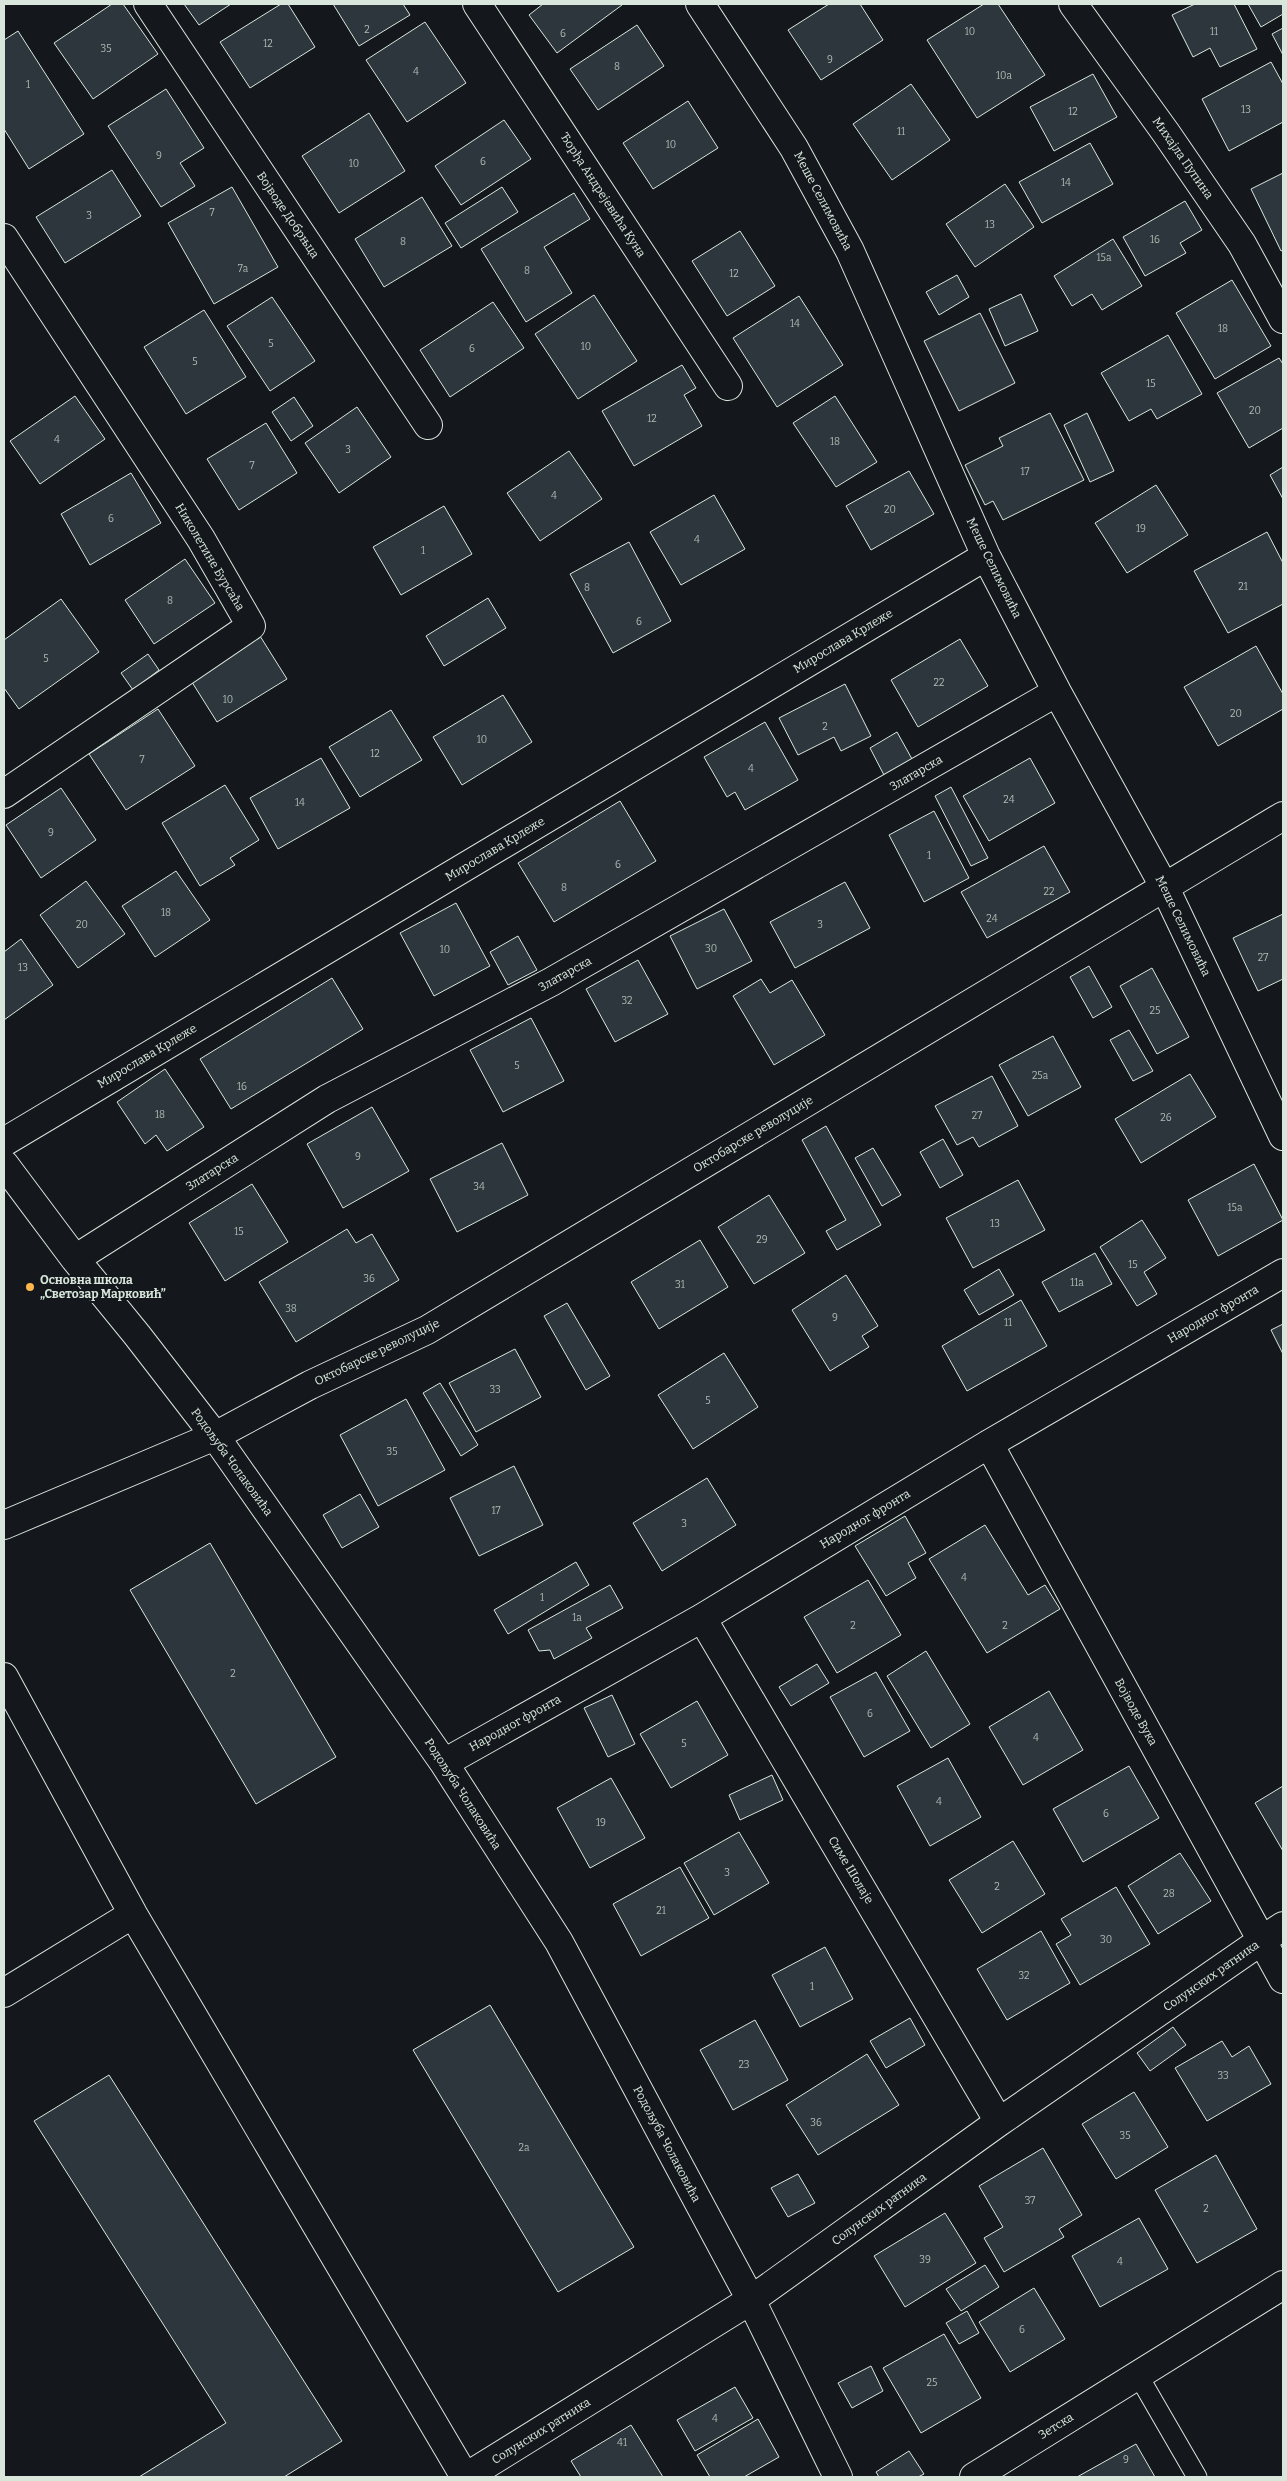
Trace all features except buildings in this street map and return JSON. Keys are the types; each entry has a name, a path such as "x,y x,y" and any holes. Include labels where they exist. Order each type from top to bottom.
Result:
{"street":[{"name":"Војводе Добрњца","path":"148,4 428,425"},
{"name":"Ђорђа Андрејевића Куна","path":"477,4 728,386"},
{"name":"Меше Селимовића","path":"700,4 794,148 850,251 986,556 1057,692 1165,888 1283,1136"},
{"name":"Михајла Пупина","path":"1073,4 1166,133 1242,244 1283,319"},
{"name":"Николетине Бурсаћа","path":"4,238 201,539 251,626 4,794"},
{"name":"Мирослава Крлеже","path":"4,1142 986,556"},
{"name":"Златарска","path":"75,1259 327,1099 551,982 1057,692"},
{"name":"Октобарске револуције","path":"4,1525 215,1436 310,1385 427,1330 1283,816"},
{"name":"Родољуба Чолаковића","path":"4,1164 75,1259 215,1436 444,1763 558,1942 751,2300 838,2477"},
{"name":"Народног фронта","path":"444,1763 702,1618 988,1444 1283,1273"},
{"name":"Војводе Вука","path":"988,1444 1272,1934 1283,1979"},
{"name":"Симе Шолаје","path":"702,1618 999,2122"},
{"path":"4,1677 133,1914 465,2477"},
{"path":"4,1993 133,1914"},
{"name":"Солунских ратника","path":"465,2477 751,2300 999,2122 1272,1934"},
{"name":"Зетска","path":"974,2477 1283,2285"}],"lane":[{"path":"1138,2376 1197,2477"}],"place":[{"name":"Основна школа „Светозар Марковић”","path":"30,1287"}]}
